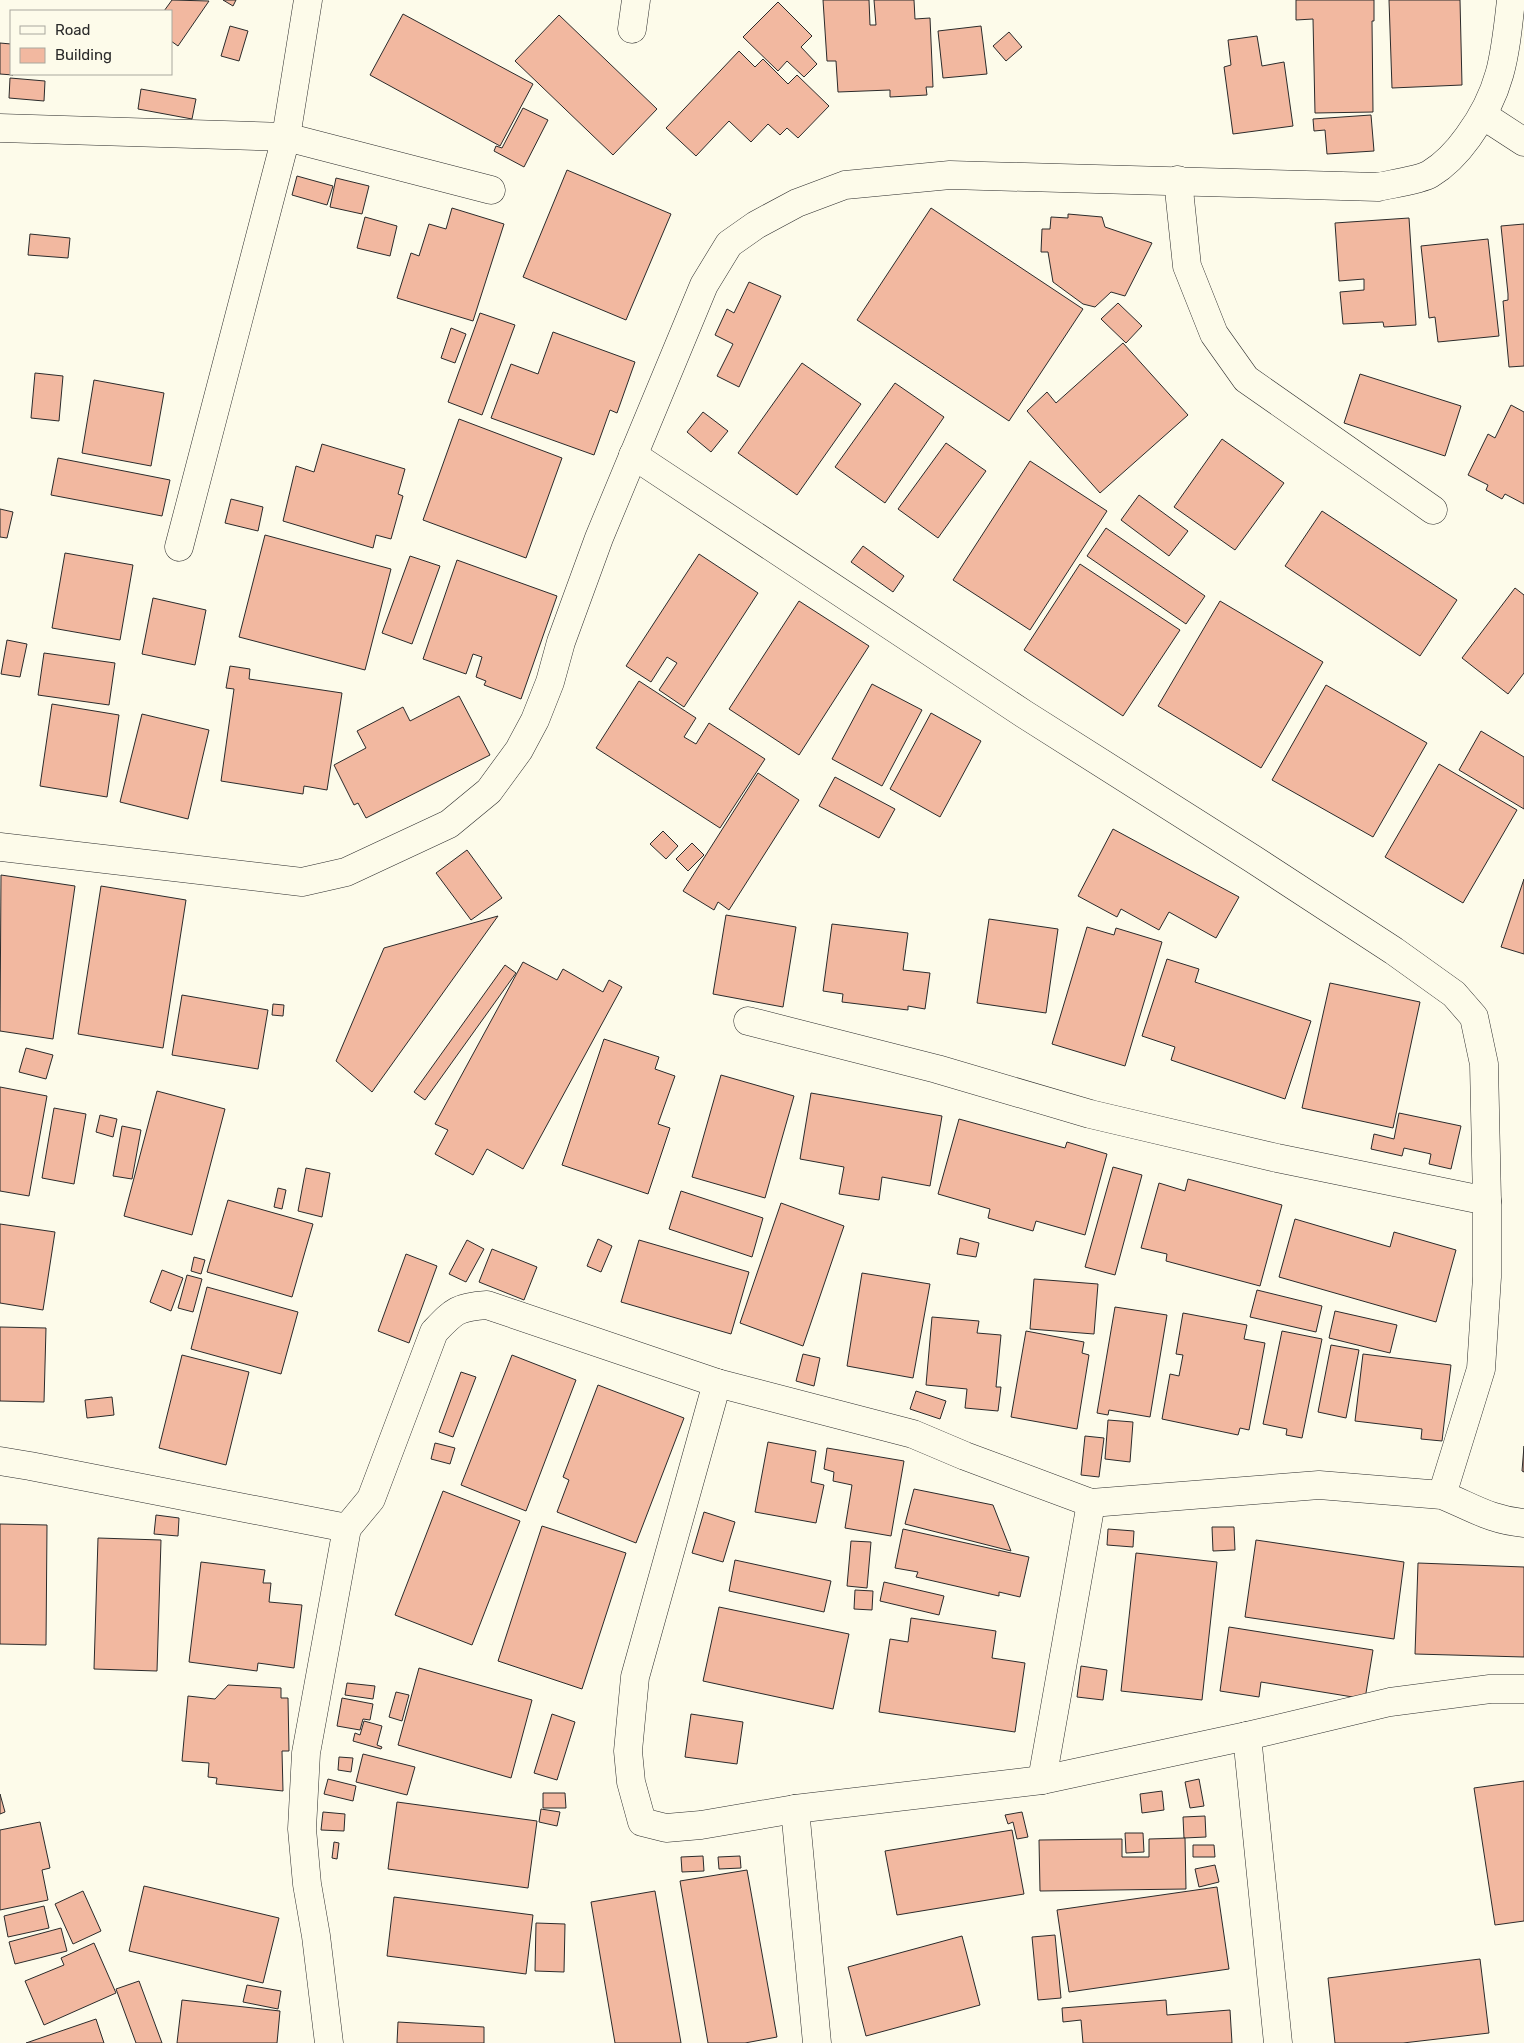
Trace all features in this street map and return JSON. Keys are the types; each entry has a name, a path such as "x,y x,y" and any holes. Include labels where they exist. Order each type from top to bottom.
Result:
{"street":[{"path":"179,547 286,137 308,0"},
{"path":"632,28 636,0"},
{"path":"0,847 302,882 346,872 449,824 489,791 518,750 535,720 598,538 704,285 729,244 756,224 797,203 845,185 950,175 1378,187 1429,175 1459,150 1484,116 1498,82 1506,44 1511,0"},
{"path":"1484,116 1524,142"},
{"path":"0,128 286,137 491,190"},
{"path":"1178,180 1187,266 1214,334 1246,378 1433,510"},
{"path":"633,455 1024,714 1378,940 1454,994 1474,1017 1484,1064 1487,1201 1486,1277 1481,1369 1442,1495"},
{"path":"748,1021 937,1069 1090,1114 1277,1158 1487,1201"},
{"path":"329,2043 316,1936 307,1884 302,1828 306,1753 347,1528 371,1499 434,1332 450,1315 464,1307 487,1306 717,1383 913,1434 964,1456 1091,1503 1319,1485 1442,1495 1476,1512 1507,1521 1524,1523"},
{"path":"717,1383 635,1677 628,1751 631,1782 642,1822 666,1828 701,1825 794,1809 1042,1780 1247,1736 1390,1702 1490,1689 1524,1688"},
{"path":"0,1462 30,1466 347,1528"},
{"path":"1042,1780 1091,1503"},
{"path":"1247,1736 1278,2043"},
{"path":"794,1809 817,2043"}],"building":[{"path":"172,0 209,1 178,46 172,42 172,10 165,10"},
{"path":"223,0 236,0 233,6"},
{"path":"823,0 869,0 870,25 876,25 874,0 914,0 915,19 930,18 933,87 926,87 927,95 890,97 890,90 838,92 836,61 827,61"},
{"path":"1296,0 1374,0 1374,21 1372,21 1373,112 1315,113 1313,19 1296,20"},
{"path":"1389,0 1460,0 1462,85 1392,88"},
{"path":"778,2 812,36 801,47 817,64 804,77 787,61 778,71 743,37"},
{"path":"403,14 533,84 500,146 370,75"},
{"path":"559,15 657,109 613,155 515,61"},
{"path":"230,26 248,31 239,61 221,56"},
{"path":"981,26 987,74 943,78 938,31"},
{"path":"1009,32 1022,47 1006,61 993,46"},
{"path":"1257,36 1262,66 1284,62 1293,126 1233,134 1224,67 1231,65 1228,40"},
{"path":"0,43 10,44 10,75 0,74"},
{"path":"739,51 755,67 763,59 788,84 797,75 829,106 798,138 787,128 780,135 768,124 751,142 729,121 696,156 666,128"},
{"path":"10,78 45,81 44,101 9,98"},
{"path":"141,89 196,99 192,119 138,109"},
{"path":"523,108 548,120 524,167 494,151 496,146 502,148"},
{"path":"1371,115 1374,151 1327,154 1325,130 1314,131 1313,119"},
{"path":"567,170 671,214 626,320 523,277"},
{"path":"297,176 333,186 327,205 292,195"},
{"path":"336,178 369,186 362,214 330,207"},
{"path":"452,208 504,224 473,321 397,298 411,253 419,256 429,224 446,229"},
{"path":"931,208 1083,309 1009,421 857,320"},
{"path":"1068,214 1102,217 1105,227 1152,243 1125,296 1111,292 1095,307 1083,304 1053,282 1048,252 1041,252 1042,229 1050,229 1051,217 1068,218"},
{"path":"365,217 397,226 390,256 357,248"},
{"path":"1409,218 1416,325 1384,327 1383,322 1343,324 1340,292 1364,290 1364,279 1339,281 1335,223"},
{"path":"1524,224 1524,366 1509,367 1503,301 1508,300 1508,294 1501,226"},
{"path":"30,234 70,238 68,258 28,255"},
{"path":"1488,239 1499,336 1438,342 1435,317 1429,318 1421,246"},
{"path":"749,282 781,296 739,387 717,376 733,344 715,335 727,309 734,313"},
{"path":"1118,303 1142,326 1126,343 1101,319"},
{"path":"480,313 515,325 482,415 448,402"},
{"path":"451,328 466,334 455,363 441,358"},
{"path":"553,332 635,362 617,413 610,410 594,455 491,418 511,364 538,374"},
{"path":"1123,343 1188,415 1100,493 1027,411 1047,392 1056,403"},
{"path":"802,363 861,404 797,495 738,453"},
{"path":"35,373 63,376 59,421 31,418"},
{"path":"1360,374 1461,406 1445,456 1344,423"},
{"path":"94,380 164,393 151,466 82,453"},
{"path":"895,383 944,417 885,503 835,467"},
{"path":"1511,405 1524,412 1524,504 1505,494 1502,499 1486,490 1488,485 1468,475 1488,434 1495,438"},
{"path":"703,412 728,431 711,452 687,432"},
{"path":"459,419 562,458 526,558 423,520"},
{"path":"1222,439 1284,483 1235,550 1174,507"},
{"path":"946,443 986,471 938,538 898,509"},
{"path":"322,444 405,469 398,494 403,496 391,539 376,535 373,548 283,521 296,466 314,472"},
{"path":"58,458 170,480 162,516 51,495"},
{"path":"1030,461 1107,511 1030,630 953,580"},
{"path":"1139,495 1188,531 1169,556 1121,520"},
{"path":"231,499 263,507 258,531 225,523"},
{"path":"0,509 13,512 7,538 0,537"},
{"path":"1322,511 1457,600 1420,656 1285,566"},
{"path":"1106,528 1205,596 1186,624 1087,556"},
{"path":"265,535 391,569 365,670 239,637"},
{"path":"863,546 904,576 893,592 851,562"},
{"path":"65,553 133,565 120,640 52,628"},
{"path":"699,554 758,593 684,707 659,690 677,663 667,657 651,682 626,666"},
{"path":"410,556 440,566 412,644 382,633"},
{"path":"457,560 557,596 521,699 484,685 486,681 476,677 482,657 473,654 466,674 423,659"},
{"path":"1080,564 1180,630 1123,716 1024,650"},
{"path":"1515,588 1524,595 1524,673 1508,694 1462,658"},
{"path":"153,598 206,610 195,665 142,654"},
{"path":"799,601 869,646 799,755 729,709"},
{"path":"1220,601 1323,662 1261,768 1158,706"},
{"path":"7,640 27,644 20,677 1,674"},
{"path":"44,653 115,663 109,705 38,695"},
{"path":"230,666 250,669 249,679 342,693 327,790 304,786 303,794 221,781 234,689 226,688"},
{"path":"639,681 696,718 684,737 696,744 709,723 765,759 720,828 596,748"},
{"path":"872,684 922,710 882,786 832,759"},
{"path":"1326,685 1427,743 1373,837 1272,780"},
{"path":"459,696 490,755 366,818 358,803 354,805 334,765 366,748 357,731 403,707 410,721"},
{"path":"52,704 119,715 107,797 40,786"},
{"path":"931,713 981,741 940,817 890,789"},
{"path":"142,714 209,730 188,819 120,802"},
{"path":"1481,731 1524,757 1524,809 1459,770"},
{"path":"1439,764 1517,810 1463,903 1385,857"},
{"path":"758,773 799,800 729,910 718,902 714,910 683,891"},
{"path":"835,777 895,809 879,838 819,806"},
{"path":"1113,829 1239,897 1216,938 1169,912 1159,930 1121,909 1117,917 1078,896"},
{"path":"663,831 678,846 666,859 650,844"},
{"path":"692,843 704,855 688,871 676,859"},
{"path":"467,850 502,898 471,920 436,873"},
{"path":"1,875 75,886 53,1039 0,1031"},
{"path":"1524,879 1524,954 1501,947"},
{"path":"101,886 186,900 163,1048 78,1034"},
{"path":"726,915 796,927 783,1007 713,994"},
{"path":"498,916 372,1092 336,1061 384,948"},
{"path":"989,919 1058,929 1046,1013 977,1003"},
{"path":"832,924 908,933 903,970 930,973 925,1009 908,1006 908,1010 842,1002 843,994 823,991"},
{"path":"1087,927 1114,935 1116,928 1162,942 1125,1066 1052,1044"},
{"path":"1167,959 1199,969 1195,982 1311,1021 1285,1099 1171,1060 1175,1047 1142,1036"},
{"path":"523,962 557,980 563,969 603,992 609,980 622,987 523,1169 487,1149 473,1175 435,1154 448,1130 435,1124"},
{"path":"505,965 516,973 425,1100 414,1092"},
{"path":"1330,983 1420,1002 1393,1128 1302,1108"},
{"path":"182,995 268,1010 258,1069 172,1055"},
{"path":"273,1004 284,1005 283,1016 272,1015"},
{"path":"604,1039 659,1057 655,1069 675,1076 658,1124 670,1128 648,1194 562,1165"},
{"path":"26,1048 53,1055 46,1079 19,1072"},
{"path":"721,1075 794,1096 765,1198 692,1177"},
{"path":"0,1087 47,1096 29,1196 0,1191"},
{"path":"157,1091 225,1109 192,1235 124,1216"},
{"path":"811,1093 942,1116 930,1186 882,1177 879,1200 839,1194 844,1167 800,1159"},
{"path":"54,1108 86,1114 74,1184 42,1178"},
{"path":"1399,1113 1461,1126 1451,1169 1429,1164 1431,1154 1404,1148 1402,1156 1371,1149 1374,1134 1394,1139"},
{"path":"100,1115 117,1119 113,1137 96,1132"},
{"path":"959,1119 1065,1148 1067,1142 1107,1154 1085,1235 1036,1221 1033,1231 988,1218 990,1209 938,1194"},
{"path":"122,1126 141,1130 132,1179 113,1176"},
{"path":"1113,1167 1142,1175 1115,1275 1085,1267"},
{"path":"306,1168 330,1173 322,1217 298,1211"},
{"path":"1188,1179 1282,1205 1260,1286 1166,1261 1167,1254 1141,1248 1159,1183 1185,1191"},
{"path":"278,1188 286,1190 282,1209 274,1207"},
{"path":"681,1191 763,1218 752,1257 669,1229"},
{"path":"228,1200 313,1224 292,1297 207,1272"},
{"path":"781,1203 844,1226 803,1346 740,1323"},
{"path":"1295,1219 1390,1247 1394,1232 1456,1250 1436,1322 1279,1277"},
{"path":"0,1224 55,1232 43,1310 0,1303"},
{"path":"960,1238 979,1243 976,1257 957,1254"},
{"path":"598,1239 612,1246 601,1272 587,1266"},
{"path":"467,1240 484,1249 466,1282 449,1274"},
{"path":"639,1240 749,1272 731,1334 621,1302"},
{"path":"492,1249 537,1267 524,1300 479,1282"},
{"path":"406,1254 437,1266 409,1343 378,1331"},
{"path":"194,1257 205,1260 201,1274 191,1271"},
{"path":"162,1270 183,1278 171,1311 150,1302"},
{"path":"862,1273 930,1284 913,1378 847,1366"},
{"path":"187,1275 202,1279 193,1312 178,1308"},
{"path":"1034,1279 1098,1284 1094,1334 1030,1329"},
{"path":"207,1287 298,1312 281,1374 191,1349"},
{"path":"1257,1290 1322,1306 1316,1332 1250,1317"},
{"path":"1115,1307 1167,1315 1150,1417 1109,1410 1108,1415 1097,1413"},
{"path":"1335,1311 1397,1325 1390,1353 1329,1338"},
{"path":"1183,1313 1247,1325 1244,1339 1265,1343 1249,1430 1240,1428 1238,1435 1162,1419 1170,1374 1179,1376 1183,1355 1176,1354"},
{"path":"932,1317 979,1321 977,1333 1001,1335 996,1387 1001,1387 998,1411 965,1408 967,1389 926,1385"},
{"path":"0,1327 46,1328 44,1402 0,1401"},
{"path":"1026,1331 1084,1342 1082,1353 1089,1355 1077,1429 1011,1417"},
{"path":"1282,1331 1322,1339 1302,1438 1286,1435 1287,1429 1263,1424"},
{"path":"1331,1345 1359,1350 1346,1418 1318,1412"},
{"path":"803,1354 820,1358 814,1386 796,1381"},
{"path":"1363,1354 1451,1365 1442,1441 1421,1439 1422,1429 1355,1421"},
{"path":"182,1355 249,1372 226,1465 159,1448"},
{"path":"512,1355 576,1380 526,1511 461,1485"},
{"path":"461,1372 476,1377 453,1437 439,1432"},
{"path":"598,1385 684,1418 636,1543 557,1512 569,1480 563,1477"},
{"path":"916,1391 946,1401 940,1419 910,1409"},
{"path":"112,1397 114,1415 87,1418 85,1400"},
{"path":"1108,1420 1133,1422 1130,1462 1105,1459"},
{"path":"1085,1436 1104,1438 1099,1477 1081,1475"},
{"path":"768,1442 816,1451 811,1482 824,1485 816,1523 755,1512"},
{"path":"435,1443 455,1448 450,1464 431,1459"},
{"path":"1524,1446 1524,1472 1522,1471"},
{"path":"827,1448 904,1461 891,1536 845,1528 852,1485 833,1481 834,1472 824,1469"},
{"path":"914,1489 993,1505 1011,1551 905,1524"},
{"path":"443,1491 520,1521 472,1645 395,1615"},
{"path":"704,1512 735,1522 723,1562 692,1553"},
{"path":"156,1515 179,1518 178,1536 154,1534"},
{"path":"0,1524 47,1525 46,1645 0,1644"},
{"path":"542,1526 626,1553 582,1689 498,1661"},
{"path":"1212,1527 1234,1527 1235,1550 1213,1551"},
{"path":"903,1529 1029,1557 1020,1597 999,1592 999,1596 916,1577 918,1572 895,1568"},
{"path":"1108,1529 1134,1531 1133,1547 1107,1545"},
{"path":"98,1538 161,1540 157,1671 94,1669"},
{"path":"1256,1540 1404,1562 1394,1639 1245,1617"},
{"path":"851,1541 871,1542 867,1588 847,1586"},
{"path":"1136,1553 1217,1562 1202,1700 1121,1691"},
{"path":"735,1560 831,1581 824,1612 729,1591"},
{"path":"201,1562 265,1570 263,1583 271,1583 269,1602 302,1605 294,1668 258,1663 257,1671 189,1662"},
{"path":"1418,1563 1524,1567 1524,1657 1415,1654"},
{"path":"884,1582 944,1596 939,1615 880,1601"},
{"path":"855,1590 873,1591 872,1610 854,1609"},
{"path":"719,1607 849,1634 833,1709 703,1681"},
{"path":"911,1618 996,1631 992,1658 1025,1663 1015,1732 879,1712 890,1639 908,1642"},
{"path":"1229,1627 1373,1650 1365,1699 1261,1682 1259,1697 1220,1691"},
{"path":"1081,1666 1107,1670 1103,1700 1077,1697"},
{"path":"419,1668 532,1700 511,1778 398,1745"},
{"path":"347,1683 375,1686 373,1699 345,1695"},
{"path":"228,1685 281,1688 281,1698 288,1698 289,1751 282,1751 283,1791 216,1784 217,1778 208,1777 209,1763 182,1761 188,1696 215,1699"},
{"path":"396,1692 409,1695 402,1721 389,1717"},
{"path":"342,1698 373,1704 370,1720 363,1719 360,1730 337,1726"},
{"path":"552,1714 575,1722 557,1780 534,1773"},
{"path":"691,1714 743,1722 737,1764 685,1757"},
{"path":"364,1721 382,1726 377,1745 382,1747 381,1749 353,1741 355,1733 360,1735"},
{"path":"363,1754 415,1767 407,1795 356,1782"},
{"path":"339,1757 353,1758 351,1772 338,1770"},
{"path":"328,1779 356,1786 353,1801 324,1794"},
{"path":"1199,1779 1204,1806 1190,1808 1185,1782"},
{"path":"1524,1781 1524,1921 1495,1925 1474,1788"},
{"path":"1162,1791 1164,1810 1142,1813 1140,1794"},
{"path":"543,1793 565,1793 566,1808 543,1808"},
{"path":"0,1794 5,1812 0,1814"},
{"path":"397,1802 537,1821 528,1888 388,1869"},
{"path":"541,1809 560,1812 557,1826 539,1822"},
{"path":"323,1812 345,1814 344,1831 321,1830"},
{"path":"1022,1812 1028,1837 1017,1839 1013,1822 1008,1824 1005,1815"},
{"path":"1205,1816 1206,1837 1184,1838 1183,1817"},
{"path":"40,1822 50,1868 42,1870 48,1900 0,1910 0,1830"},
{"path":"1012,1830 1024,1894 897,1915 885,1851"},
{"path":"1125,1833 1143,1833 1144,1852 1126,1853"},
{"path":"1185,1838 1186,1889 1040,1891 1039,1840 1122,1839 1122,1857 1149,1857 1149,1839"},
{"path":"334,1842 339,1843 337,1859 332,1858"},
{"path":"1193,1845 1214,1845 1215,1857 1193,1857"},
{"path":"703,1856 704,1871 682,1872 681,1857"},
{"path":"740,1856 741,1868 719,1869 718,1857"},
{"path":"1215,1865 1219,1882 1199,1887 1195,1869"},
{"path":"747,1870 777,2037 745,2043 708,2043 680,1881"},
{"path":"144,1886 279,1918 263,1983 129,1951"},
{"path":"1217,1887 1229,1969 1069,1992 1057,1910"},
{"path":"83,1891 101,1931 73,1944 55,1904"},
{"path":"655,1891 681,2043 615,2043 591,1902"},
{"path":"394,1897 533,1915 526,1974 387,1956"},
{"path":"44,1906 49,1928 8,1937 4,1916"},
{"path":"536,1923 565,1924 564,1972 535,1971"},
{"path":"61,1928 67,1951 15,1964 9,1942"},
{"path":"1055,1935 1061,1998 1038,2000 1032,1937"},
{"path":"962,1936 980,2005 866,2036 848,1967"},
{"path":"94,1943 116,1993 44,2025 25,1981 64,1965 61,1958"},
{"path":"1480,1959 1489,2033 1403,2043 1335,2043 1328,1978"},
{"path":"139,1981 162,2043 136,2043 116,1989"},
{"path":"247,1985 281,1991 278,2009 243,2002"},
{"path":"182,2000 280,2011 277,2043 177,2043"},
{"path":"1166,2000 1167,2015 1230,2010 1232,2043 1083,2043 1081,2020 1063,2022 1062,2008"},
{"path":"96,2019 104,2043 26,2043"},
{"path":"398,2022 484,2027 484,2043 397,2043"}]}
